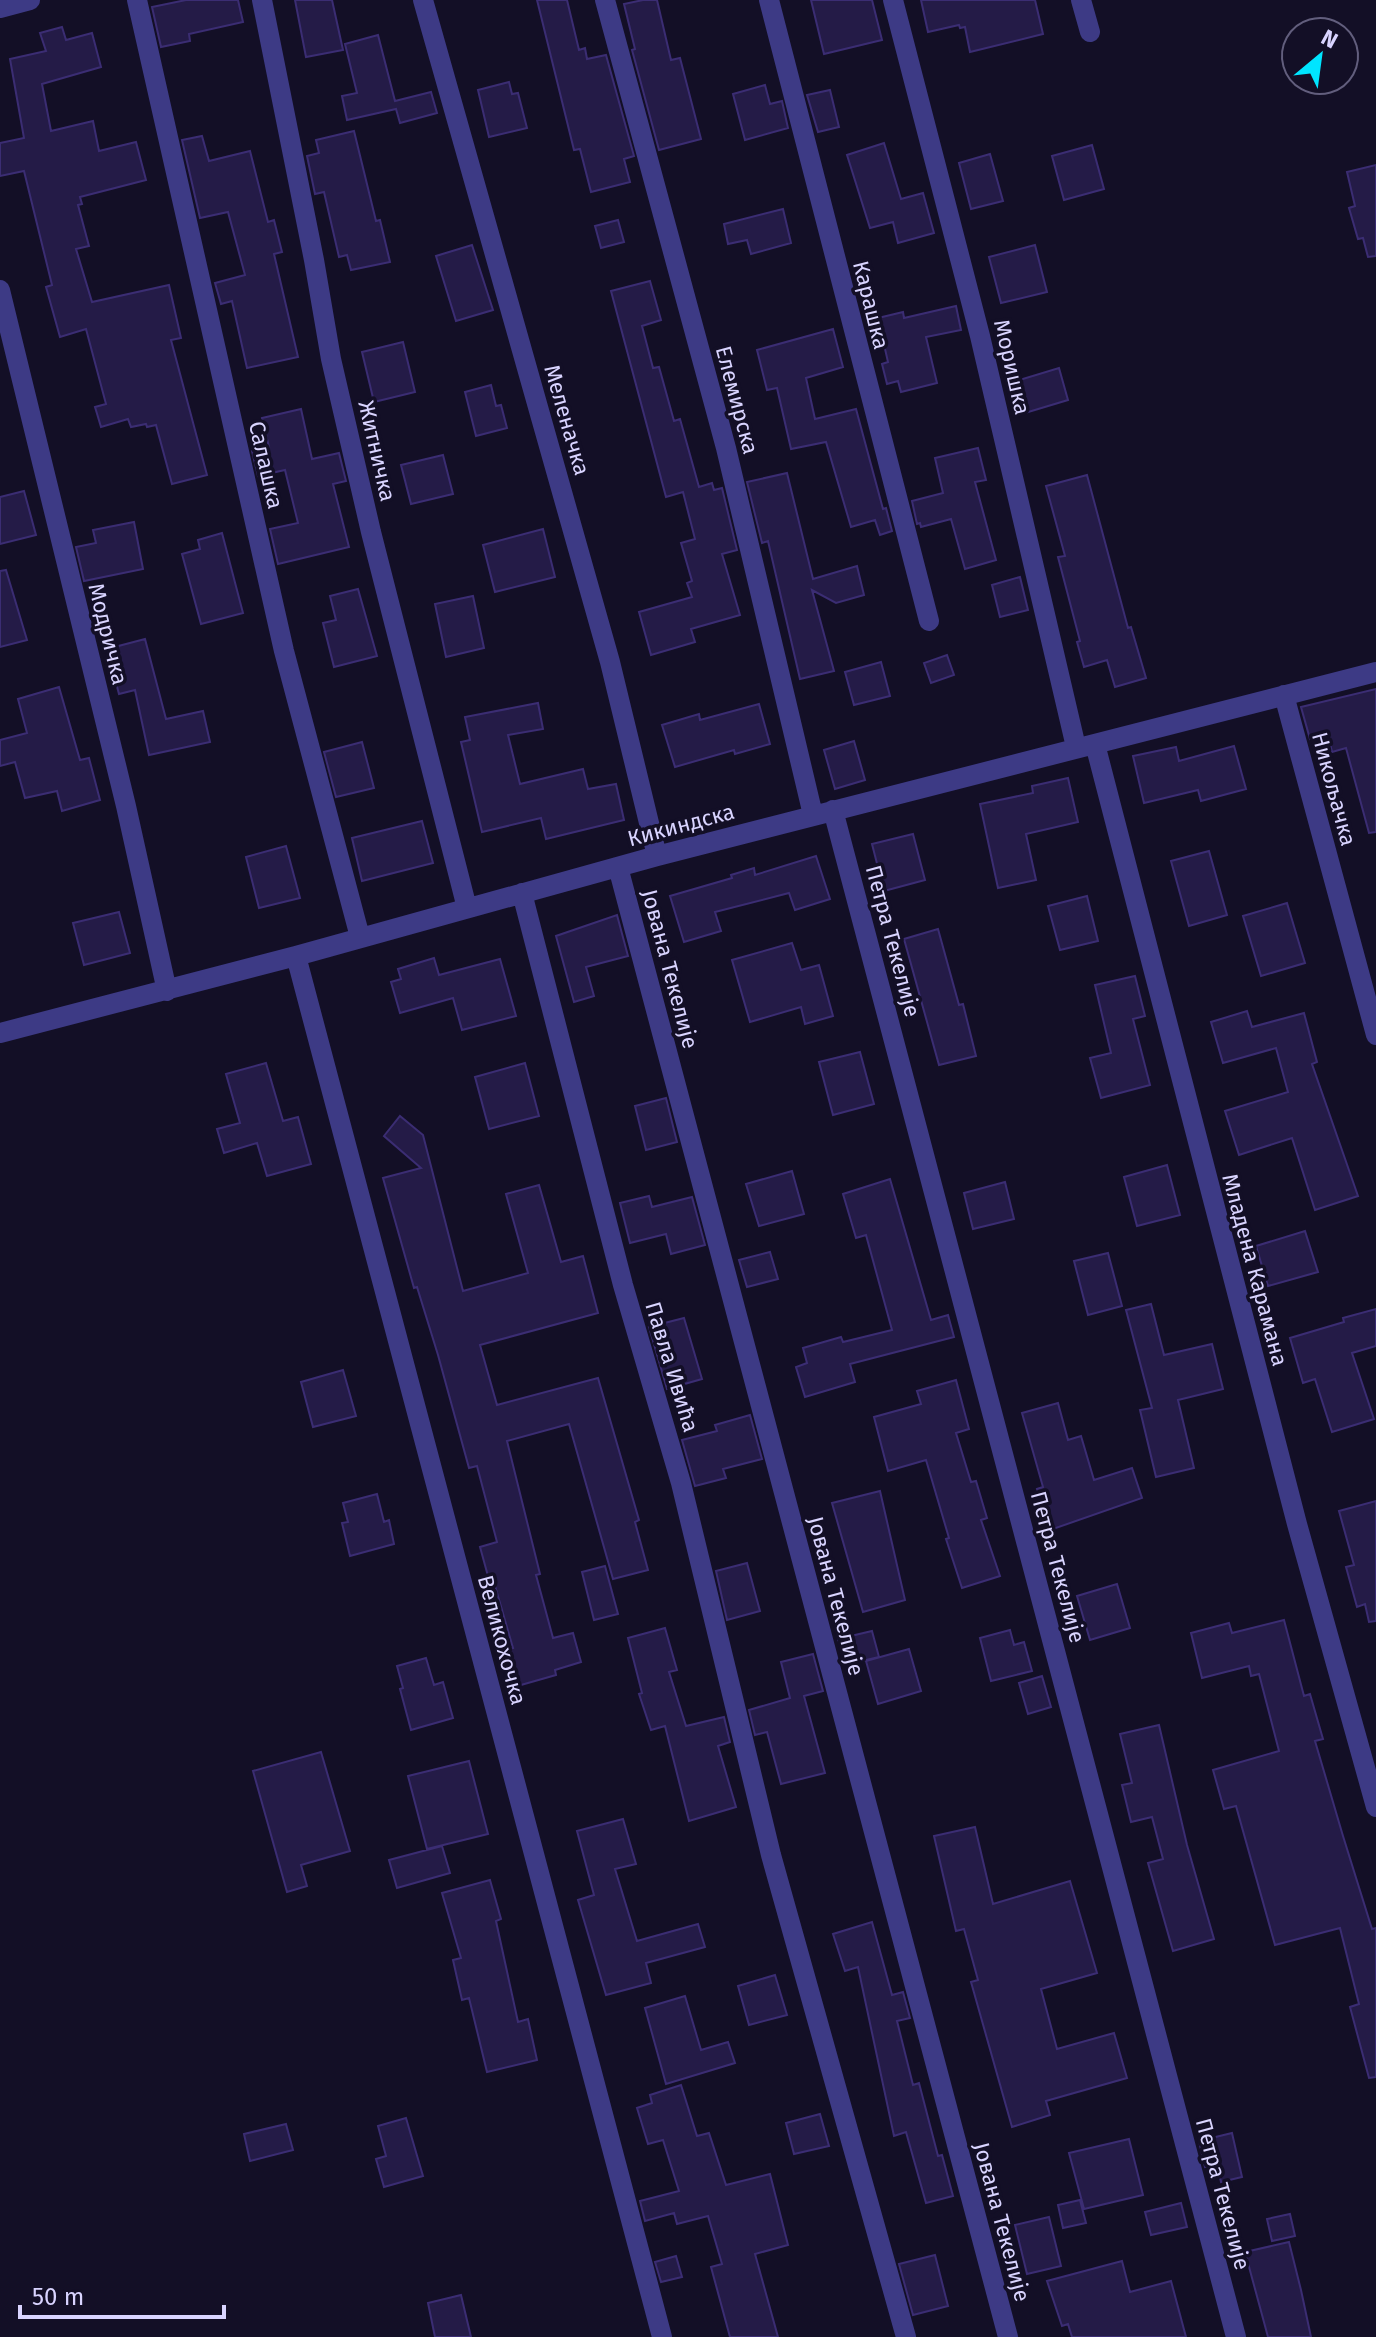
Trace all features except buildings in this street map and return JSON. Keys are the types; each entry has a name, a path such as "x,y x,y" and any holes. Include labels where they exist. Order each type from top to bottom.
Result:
{"street":[{"path":"0,8 30,0"},
{"name":"Салашка","path":"137,0 284,651 360,937"},
{"name":"Житничка","path":"262,0 331,359 371,532 467,908"},
{"name":"Меленачка","path":"423,0 610,662 657,856"},
{"name":"Елемирска","path":"605,0 823,812"},
{"name":"Карашка","path":"769,0 929,621"},
{"name":"Моришка","path":"893,0 1086,746"},
{"path":"1081,0 1090,32"},
{"name":"Модричка","path":"0,290 122,791 167,991"},
{"name":"Кикиндска","path":"0,1033 167,991 823,812 1376,672"},
{"name":"Никољачка","path":"1284,695 1376,1035"},
{"name":"Младена Карамана","path":"1086,746 1376,1807"},
{"name":"Петра Текелије","path":"823,812 1236,2337"},
{"name":"Јована Текелије","path":"618,867 1008,2337"},
{"name":"Павла Ивића","path":"522,893 623,1285 681,1483 771,1855 906,2337"},
{"name":"Великохочка","path":"296,956 662,2337"}]}
